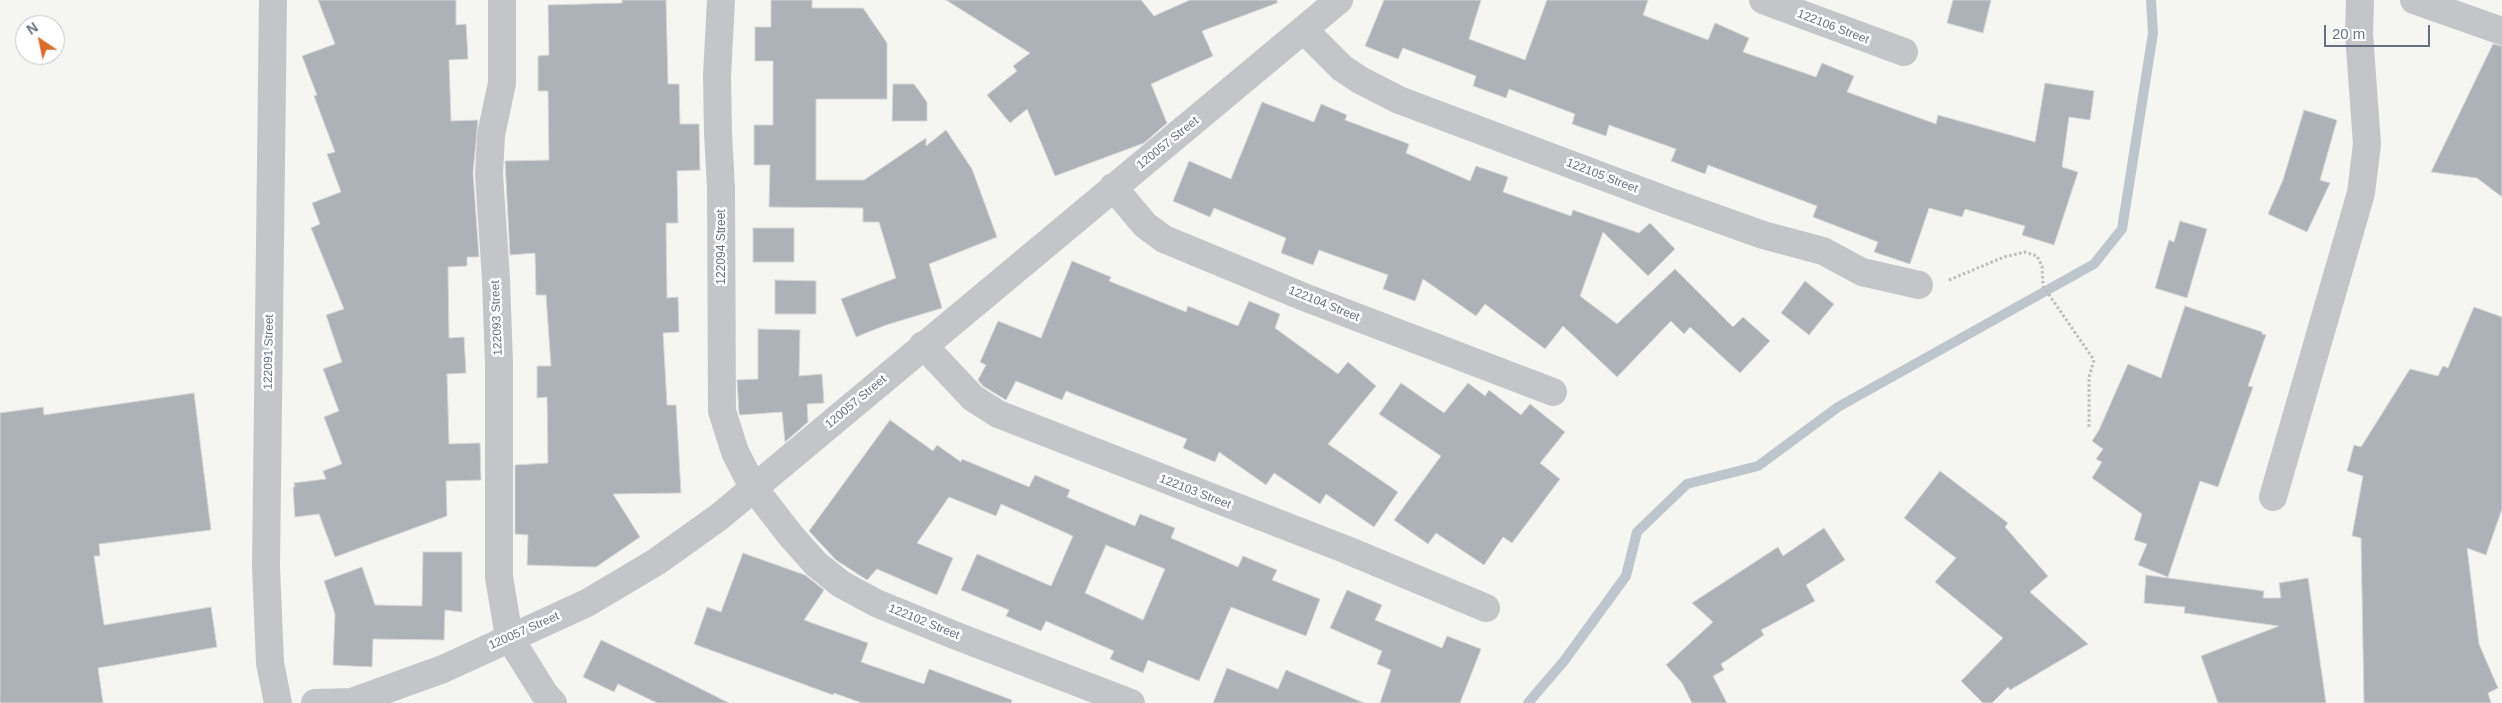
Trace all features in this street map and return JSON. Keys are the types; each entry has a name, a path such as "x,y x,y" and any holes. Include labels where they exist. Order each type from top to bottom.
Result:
{"street":[{"name":"122091 Street","path":"272,0 266,566 270,663 278,703"},
{"name":"122093 Street","path":"502,0 502,82 491,134 489,174 496,279 499,577 510,637"},
{"name":"122094 Street","path":"721,0 718,86 722,188 722,411 735,452 753,487"},
{"name":"120057 Street","path":"315,703 352,702 443,669 587,603 656,562 719,516 1339,0"},
{"name":"122106 Street","path":"1763,0 1904,52"},
{"path":"2273,497 2361,193 2367,144 2358,34 2360,0"},
{"path":"2417,0 2502,31"},
{"name":"122105 Street","path":"1304,30 1342,68 1360,80 1399,100 1763,235 1823,251 1862,272 1919,285"},
{"name":"122104 Street","path":"1113,187 1146,225 1172,243 1433,348 1553,392"},
{"name":"122103 Street","path":"923,345 973,398 998,414 1363,557 1486,608"},
{"name":"122102 Street","path":"753,487 810,557 841,584 876,603 1131,703"},
{"path":"510,637 544,693 553,703"}],"path":[{"path":"1919,285 1953,279 2004,257 2025,252 2038,256 2042,266 2043,286 2094,360 2089,377 2089,429"}],"building":[{"path":"318,0 456,0 456,25 466,24 468,59 449,60 451,121 478,120 473,173 479,257 467,257 467,266 448,267 449,338 464,337 466,373 447,374 449,444 480,443 481,480 446,481 447,516 335,557 319,514 295,517 293,487 295,487 294,483 326,479 323,471 342,464 324,417 339,411 323,369 342,362 326,315 344,309 311,228 320,224 312,203 341,192 327,154 335,152 314,96 317,95 302,56 335,44"},
{"path":"622,0 666,0 668,84 679,84 680,124 699,124 700,170 677,171 678,223 666,223 667,298 678,297 679,332 663,333 667,405 676,405 681,493 613,494 640,537 596,567 527,565 528,535 515,534 515,465 548,463 547,397 537,398 537,366 551,366 546,295 536,295 535,253 510,255 505,161 549,160 548,91 538,91 538,56 549,55 548,5 622,3"},
{"path":"771,0 812,0 812,8 863,8 887,43 887,99 816,99 816,180 864,180 926,138 926,146 946,130 972,169 997,237 929,264 942,308 886,325 856,337 841,299 896,278 879,222 863,222 863,208 769,207 770,165 754,165 754,125 773,125 773,61 755,61 755,27 771,27"},
{"path":"946,0 1141,0 1154,16 1190,0 1277,0 1277,3 1202,31 1213,56 1151,84 1167,123 1144,143 1055,176 1027,109 1010,123 987,95 1017,71 1013,66 1030,53"},
{"path":"1384,0 1481,0 1469,39 1525,60 1547,0 1648,0 1643,15 1708,40 1715,23 1749,38 1743,52 1816,77 1822,63 1854,76 1847,92 1936,124 1938,115 2035,142 2045,83 2094,91 2090,120 2069,117 2062,167 2078,172 2054,245 2022,235 2025,226 1965,209 1962,217 1929,208 1910,264 1874,252 1878,242 1813,217 1817,206 1708,165 1705,174 1671,161 1676,149 1609,125 1606,136 1572,124 1575,114 1509,89 1506,98 1473,86 1476,76 1403,48 1398,59 1365,46"},
{"path":"1953,0 1991,0 1983,33 1947,23"},
{"path":"2493,44 2502,46 2502,197 2477,178 2431,172"},
{"path":"893,84 914,84 927,102 927,121 892,121"},
{"path":"1262,102 1314,122 1321,104 1347,115 1345,120 1409,144 1406,153 1470,181 1476,166 1508,177 1503,192 1571,216 1573,210 1639,233 1650,223 1675,249 1648,276 1603,232 1580,296 1617,324 1675,269 1733,327 1743,317 1770,341 1740,373 1690,327 1684,334 1671,321 1617,377 1563,326 1545,349 1485,304 1476,316 1423,279 1415,301 1383,289 1388,275 1319,250 1313,265 1281,253 1286,238 1214,208 1210,217 1173,201 1189,161 1231,179"},
{"path":"2304,110 2337,120 2320,180 2330,183 2307,232 2268,214 2283,180"},
{"path":"2180,221 2207,229 2187,298 2155,288 2169,240 2174,242"},
{"path":"753,228 794,228 794,262 753,262"},
{"path":"1072,261 1111,277 1109,281 1186,312 1188,306 1238,326 1249,301 1280,314 1275,328 1338,374 1348,362 1376,386 1328,444 1398,492 1374,527 1326,494 1320,504 1274,473 1266,485 1219,452 1215,462 1183,448 1187,439 1066,391 1062,400 1016,381 1006,400 983,386 978,380 986,365 980,362 998,321 1041,338"},
{"path":"775,280 816,281 816,314 775,314"},
{"path":"1805,281 1834,304 1809,335 1781,313"},
{"path":"2185,306 2266,335 2248,386 2253,387 2218,487 2200,481 2168,577 2138,565 2147,544 2134,540 2142,514 2092,478 2102,462 2096,459 2103,449 2092,441 2099,430 2128,364 2161,378"},
{"path":"2474,307 2502,317 2502,509 2486,555 2467,548 2479,644 2498,688 2488,693 2491,703 2364,703 2361,538 2352,536 2363,476 2347,471 2354,445 2361,447 2410,369 2438,376 2443,366 2448,368"},
{"path":"758,329 800,330 799,376 822,374 824,403 807,404 808,422 785,442 782,412 740,415 739,413 737,380 758,379"},
{"path":"1401,383 1444,413 1468,383 1485,396 1489,390 1521,415 1530,404 1565,432 1540,463 1560,479 1512,543 1503,537 1484,565 1436,533 1428,544 1394,520 1441,456 1379,414"},
{"path":"194,393 211,530 99,544 100,556 94,556 104,625 211,607 217,647 98,668 103,703 0,703 0,413 43,407 44,415"},
{"path":"890,420 933,451 937,445 961,462 962,459 1029,487 1035,475 1070,490 1067,497 1135,526 1140,514 1175,528 1171,538 1238,567 1243,556 1277,570 1272,580 1320,599 1306,636 1231,607 1199,681 1148,660 1143,673 1110,659 1114,651 1046,621 1041,631 1006,616 1009,610 961,590 977,554 1051,586 1073,536 1001,504 996,516 949,497 917,543 953,558 937,595 877,569 867,580 836,560 809,531","holes":["1106,545 1165,569 1143,620 1085,593"]},
{"path":"1940,471 2008,523 2005,527 2048,576 2030,592 2088,644 2010,690 2008,687 1992,703 1983,703 1961,681 2003,638 1935,582 1956,558 1904,518"},
{"path":"1824,528 1845,560 1806,585 1815,601 1761,630 1764,635 1721,664 1724,670 1713,676 1727,703 1692,703 1682,683 1666,665 1713,622 1692,603 1778,547 1783,556"},
{"path":"423,552 462,552 462,612 445,610 444,640 373,639 372,667 333,665 335,614 324,581 362,567 375,605 422,606"},
{"path":"743,553 805,575 824,590 804,620 868,643 861,662 924,684 929,669 1012,700 1011,703 862,703 834,693 833,695 694,644 707,607 721,612"},
{"path":"2146,575 2264,591 2263,598 2281,598 2279,583 2308,578 2326,703 2218,703 2201,656 2279,626 2184,613 2185,607 2144,603"},
{"path":"1347,590 1382,605 1375,620 1442,648 1447,636 1481,649 1460,703 1380,703 1391,670 1377,664 1382,651 1330,628"},
{"path":"601,640 729,703 657,703 618,684 614,692 583,677"},
{"path":"1227,668 1278,689 1286,670 1364,703 1213,703"}],"waterway":[{"path":"1528,703 1564,661 1626,576 1637,532 1687,484 1758,466 1838,407 2094,264 2122,229 2153,33 2151,0"}]}
